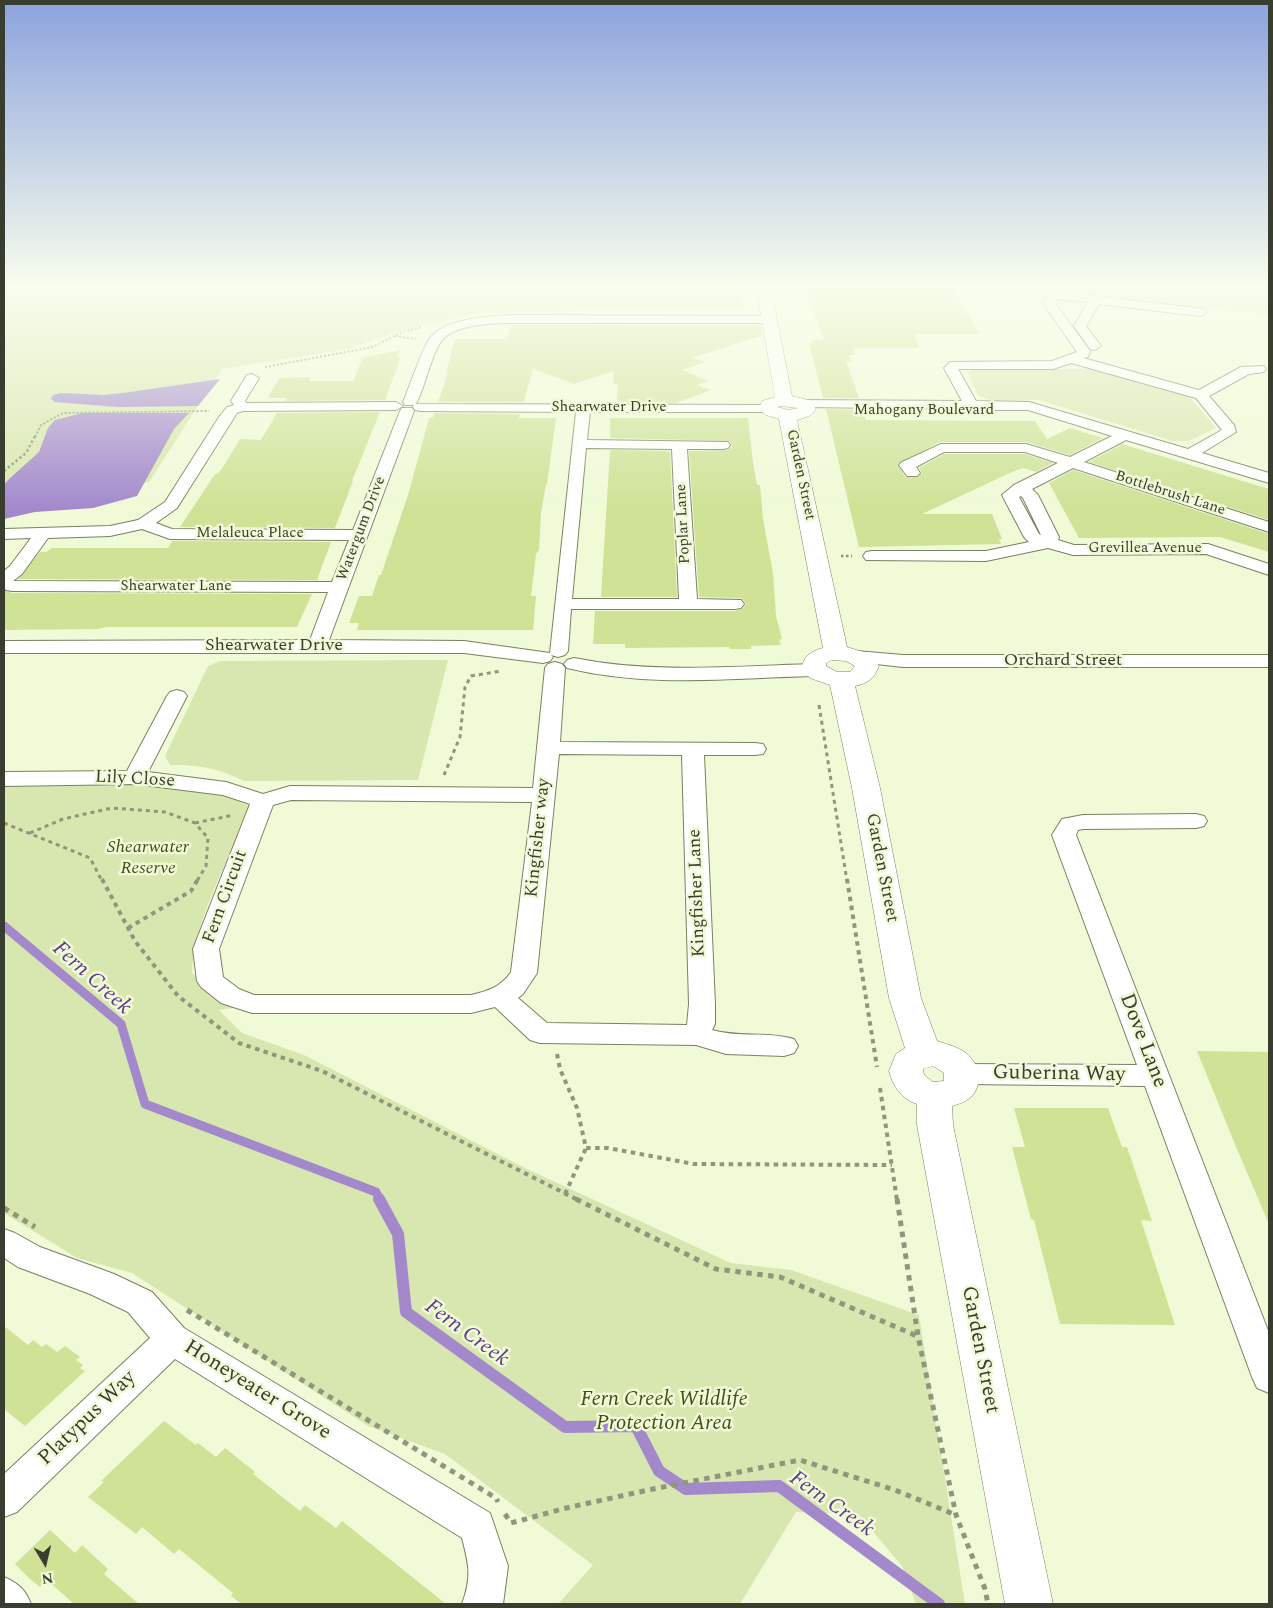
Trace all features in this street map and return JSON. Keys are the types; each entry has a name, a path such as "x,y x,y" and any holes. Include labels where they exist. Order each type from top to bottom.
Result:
{"street":[{"name":"Watergum Drive","path":"317,646 427,360"},
{"name":"Garden Street","path":"781,360 794,408 825,593 843,667 906,998 924,1054 915,1056 909,1061 905,1067 905,1074 908,1082 915,1088 948,1085 935,1125 1029,1604"},
{"path":"973,408 951,368 955,365 1053,365 1065,360"},
{"path":"1097,360 1201,394 1230,428 1229,432 1190,454"},
{"path":"1201,394 1246,370 1259,369"},
{"path":"4,534 110,532 143,524 171,505 224,420 232,410 242,407 238,401 256,373"},
{"name":"Shearwater Drive","path":"242,407 767,408"},
{"name":"Kingfisher way","path":"500,997 514,988 524,973 531,923 549,748 555,661 564,604 583,408"},
{"path":"767,408 775,413 794,408"},
{"name":"Mahogany Boulevard","path":"794,408 1045,410 1269,478"},
{"name":"Grevillea Avenue","path":"1126,434 1020,488 1010,495 1032,537 1073,550 1208,549 1269,570"},
{"path":"581,444 723,445"},
{"name":"Poplar Lane","path":"679,445 688,604"},
{"name":"Bottlebrush Lane","path":"912,474 907,465 941,448 1026,448 1269,527"},
{"name":"Melaleuca Place","path":"143,524 170,534 359,535"},
{"name":"Shearwater Lane","path":"6,583 43,534"},
{"path":"872,556 986,556 1047,543"},
{"name":"Shearwater Lane","path":"6,583 340,587"},
{"path":"564,604 735,604"},
{"name":"Shearwater Drive","path":"4,647 464,647 613,672 644,674 702,674 843,667"},
{"name":"Orchard Street","path":"843,667 903,661 1269,661"},
{"name":"Orchard Street","path":"843,667 906,670 1269,670"},
{"path":"135,777 177,696"},
{"path":"549,748 755,749"},
{"name":"Kingfisher Lane","path":"693,750 702,1004 701,1024 696,1035"},
{"name":"Lily Close","path":"4,779 135,777 226,789 260,807"},
{"path":"260,807 290,793 543,795"},
{"name":"Fern Circuit","path":"260,807 206,949 210,981 230,996 252,1004 471,1004 500,997"},
{"name":"Dove Lane","path":"1196,820 1083,822 1070,824 1064,835 1269,1377"},
{"path":"500,997 540,1032 696,1035 726,1044 784,1046"},
{"name":"Guberina Way","path":"948,1085 1155,1076"},
{"name":"Honeyeater Grove","path":"4,1242 29,1257 102,1284 176,1322 477,1526 489,1566 485,1600 482,1604"},
{"name":"Platypus Way","path":"4,1499 176,1322"},
{"path":"4,1597 11,1604"}],"path":[{"path":"256,373 312,360"},
{"path":"203,419 213,404"},
{"path":"4,471 26,453 41,424 63,413 208,411"},
{"path":"839,547 843,565"},
{"path":"436,795 460,737 466,687 471,676 555,661"},
{"path":"195,823 260,807"},
{"path":"30,833 63,820 112,808 165,812 195,823 208,838 206,866 191,890 128,928"},
{"path":"4,823 90,858 135,941 178,996 239,1043 322,1071 716,1270 780,1277 918,1336"},
{"path":"552,1033 560,1069 577,1108 586,1148 565,1194"},
{"path":"586,1148 608,1148 694,1164 892,1165"},
{"path":"4,1208 44,1233"},
{"path":"176,1322 496,1498 511,1523 653,1488 800,1460 896,1490 956,1515 985,1588 988,1604"}],"green space":[{"path":"4,360 278,360 222,369 149,482 4,515"},
{"path":"976,368 1091,369 1189,396 1216,428 1189,441 1172,441 1039,400 992,401 979,396 967,372"},
{"path":"448,660 418,780 244,781 208,768 170,765 165,756 208,666 221,661"},
{"name":"Fern Creek Wildlife Protection Area","path":"134,783 221,794 249,806 206,910 194,952 192,973 233,1008 219,1010 242,1033 304,1055 527,1169 731,1263 791,1270 919,1315 965,1604 916,1604 902,1566 858,1514 796,1512 740,1604 558,1604 593,1565 445,1454 368,1426 132,1273 77,1258 4,1213 4,785"}],"shaded area":[{"path":"220,379 198,406 117,407 55,402 51,399 53,395 61,393 104,395"},
{"path":"82,413 189,413 174,429 137,496 93,508 35,512 4,519 4,485 39,452 48,428 55,420"}],"building":[{"path":"362,360 400,360 385,400 285,401 287,398 269,398 270,396 268,396 280,378 311,377 309,381 353,381"},
{"path":"449,360 699,360 705,362 682,370 708,381 697,385 711,390 676,403 624,403 617,400 618,385 613,383 614,371 574,384 533,369 524,402 438,402 448,373 446,373"},
{"path":"813,360 851,360 846,361 859,398 823,398"},
{"path":"826,409 862,410 866,420 1035,421 1047,439 1070,428 1103,438 1070,455 1026,442 940,442 898,464 905,477 918,477 922,473 919,468 944,454 1025,454 1053,463 1036,472 1023,468 1012,472 922,514 992,514 1002,539 999,539 1001,544 859,547"},
{"path":"380,412 335,528 180,527 215,474 221,470 240,439 261,440 277,413"},
{"path":"435,413 520,414 519,418 556,418 541,513 539,550 536,554 531,596 536,596 533,630 357,630 359,623 349,623 359,596 372,596 379,575 381,575 409,492 429,418 433,417"},
{"path":"610,418 748,418 753,463 757,485 760,485 763,519 773,573 776,616 782,639 779,640 781,645 751,646 751,649 730,649 729,647 625,648 625,644 593,644 595,611 735,611 742,609 746,604 741,598 699,597 689,451 728,450 732,446 730,441 610,438"},
{"path":"1122,444 1269,489 1269,520 1089,462"},
{"path":"610,450 670,451 677,597 601,597"},
{"path":"1073,470 1269,534 1269,552 1220,537 1079,538 1049,483"},
{"path":"172,541 331,542 317,580 18,579 40,552 46,552 52,548 168,548"},
{"path":"4,590 12,593 312,594 297,627 107,627 98,629 4,630"},
{"path":"1197,1051 1269,1052 1269,1224 1234,1142"},
{"path":"1014,1108 1108,1108 1122,1147 1127,1147 1152,1221 1141,1220 1175,1325 1060,1324 1034,1220 1031,1219 1012,1147 1025,1147"},
{"path":"4,1326 28,1345 33,1340 42,1347 46,1344 57,1352 65,1346 80,1357 76,1360 83,1365 80,1368 85,1371 25,1426 4,1409"},
{"path":"164,1421 196,1445 198,1443 216,1457 225,1448 255,1472 253,1474 300,1511 305,1505 336,1528 342,1521 446,1604 242,1604 231,1596 233,1593 179,1549 174,1554 142,1527 136,1534 88,1497 104,1482 101,1481"},
{"path":"50,1530 75,1553 82,1545 108,1569 104,1574 139,1604 74,1604 47,1580 40,1587 30,1579 15,1564"}],"waterway":[{"name":"Fern Creek","path":"4,926 121,1024 145,1104 376,1192 380,1200"},
{"name":"Fern Creek","path":"379,1199 398,1234 406,1312 565,1427 636,1426 659,1471 686,1489 779,1486 939,1604"}],"park label":[{"name":"Shearwater Reserve","path":"148,858"}]}
